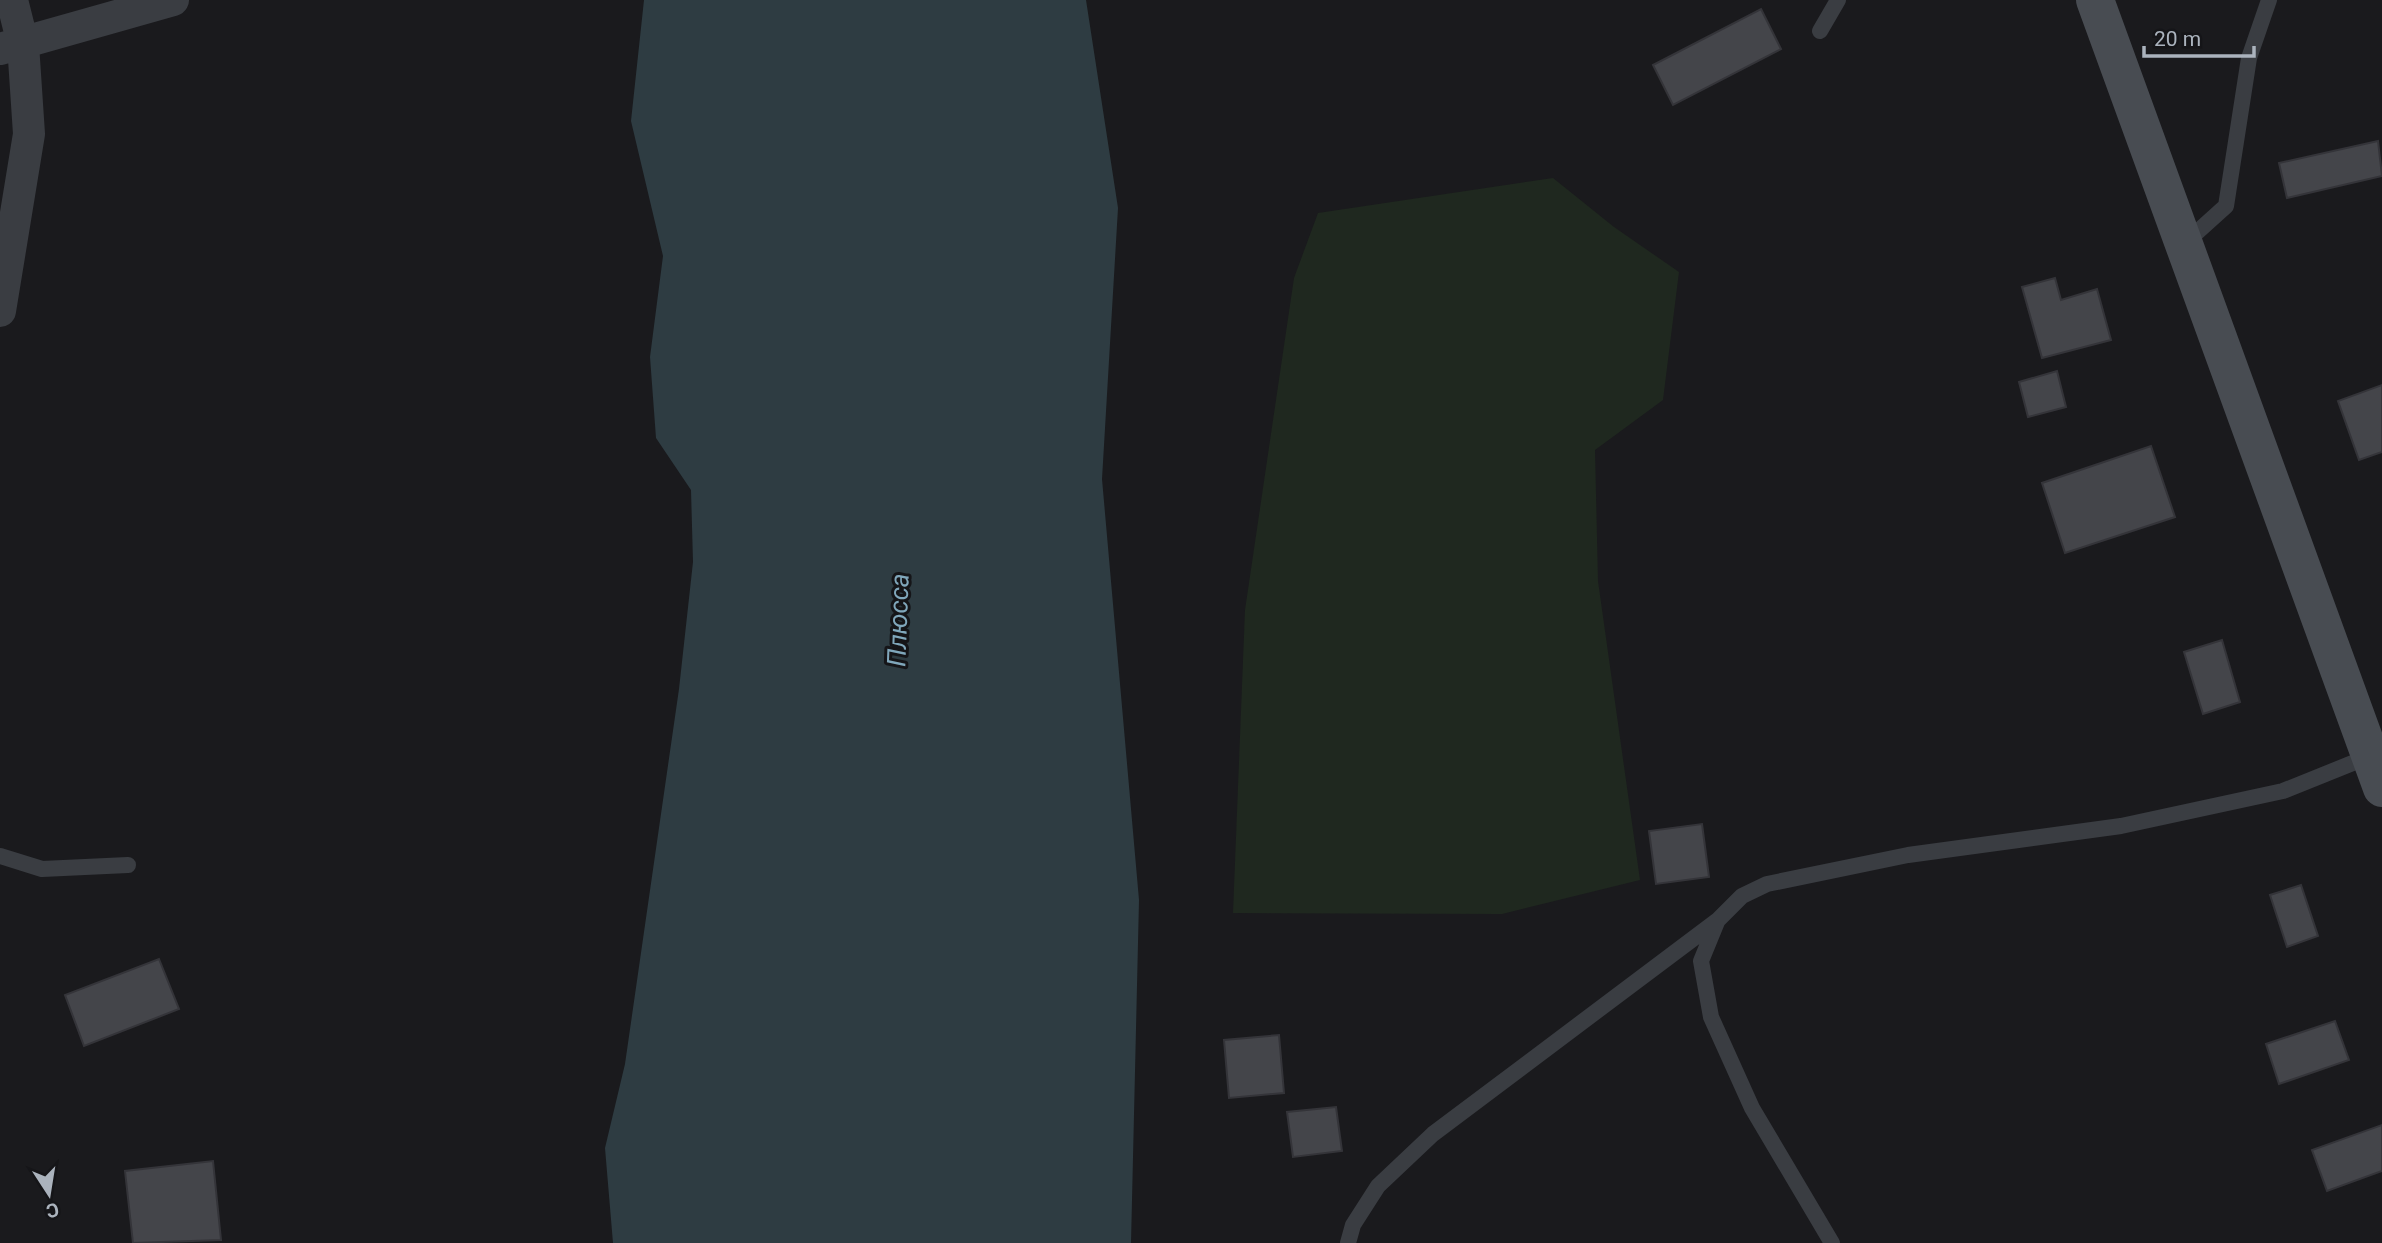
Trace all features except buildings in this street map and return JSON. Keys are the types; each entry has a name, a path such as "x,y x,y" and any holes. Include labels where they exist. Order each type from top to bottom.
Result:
{"street":[{"path":"0,311 29,134 12,46 12,0"},
{"path":"12,46 173,0"},
{"path":"2095,0 2376,772"}],"lane":[{"path":"1820,31 1838,0"},
{"path":"2183,244 2225,206 2249,58 2269,0"},
{"path":"1348,1243 1353,1225 1378,1186 1433,1134 1718,920 1742,896 1767,884 1908,855 2121,826 2376,772"},
{"path":"0,856 42,869 128,865"},
{"path":"1718,920 1701,961 1711,1017 1752,1108 1832,1243"}],"shaded area":[{"path":"1553,178 1614,227 1679,272 1663,400 1595,450 1598,581 1640,880 1502,914 1233,913 1245,610 1294,278 1318,213"}],"water":[{"name":"Плюсса","path":"644,0 1086,0 1118,208 1102,479 1139,900 1131,1243 613,1243 605,1148 625,1064 679,689 693,562 691,490 656,438 650,357 663,256 631,121"}]}
